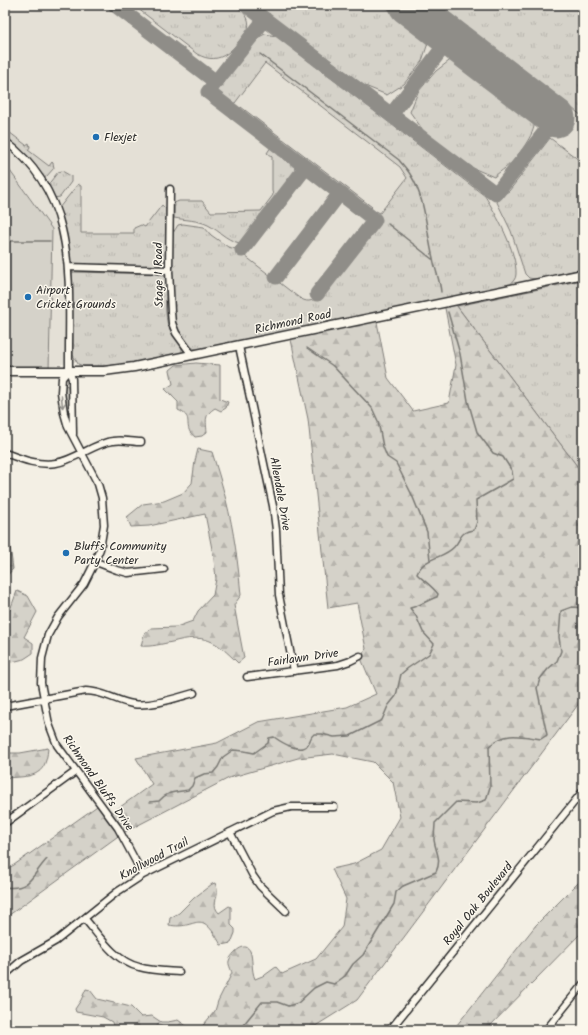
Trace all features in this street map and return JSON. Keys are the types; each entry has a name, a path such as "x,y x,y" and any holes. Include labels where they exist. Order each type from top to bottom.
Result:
{"main road":[{"name":"Richmond Road","path":"5,370 104,371 121,369 192,356 583,274"}],"street":[{"path":"5,141 33,168 44,185 55,206 64,234 68,267 69,370 72,379 73,434"},
{"name":"Stage I Road","path":"170,189 169,270 172,323 176,333 192,356"},
{"path":"68,267 169,270"},
{"name":"Allendale Drive","path":"239,346 275,514 279,595 294,670"},
{"name":"Richmond Bluffs Drive","path":"69,370 62,378 61,392 64,414 68,427 98,484 103,506 104,525 96,562 84,584 58,617 48,635 41,668 41,683 49,724 55,741 75,772 115,824 143,875"},
{"path":"5,453 33,462 47,464 61,462 109,441 118,440 141,442"},
{"path":"96,562 128,573 164,569"},
{"name":"Fairlawn Drive","path":"247,677 338,665 360,656"},
{"path":"5,706 76,692 91,691 125,702 143,705 194,693"},
{"path":"5,823 75,772"},
{"name":"Royal Oak Boulevard","path":"390,1030 583,791"},
{"name":"Knollwood Trail","path":"5,975 21,960 46,947 117,892 143,875 279,809 297,807 334,807"},
{"path":"230,832 253,876 260,886 286,911"},
{"path":"85,918 109,947 125,961 145,969 179,972"},
{"path":"546,1030 583,984"}],"shaded area":[{"path":"5,5 583,5 583,475 441,286 137,352 49,366 52,229 5,164"}],"green space":[{"path":"133,5 235,5 247,18 249,25 248,29 233,49 227,54 214,59 206,58 197,54"},
{"path":"256,5 383,5 429,40 422,61 404,84 387,95 365,86"},
{"path":"429,5 583,5 583,117 572,108 569,112"},
{"path":"265,34 276,36 485,196 510,244 516,276 510,285 199,350 194,349 186,343 175,326 172,308 173,233 178,225 183,224 204,227 211,235 228,247 236,249 298,297 306,301 311,301 319,296 376,220 373,215 376,211 380,213 407,178 400,167 265,63 235,103 227,103 217,96 218,89 259,37"},
{"path":"453,58 534,118 531,136 523,148 511,163 494,177 473,168 444,148 423,130 410,112 418,92 436,71"},
{"path":"241,107 372,207 365,209 242,115 240,110"},
{"path":"5,129 26,145 29,143 30,147 28,150 49,166 52,162 53,163 54,168 46,177 43,178 5,140"},
{"path":"550,138 583,163 583,269 535,279 529,278 525,274 511,231 495,198 509,191"},
{"path":"273,144 290,158 295,166 295,172 293,178 244,243 239,243 230,239 204,223 174,218 174,203 179,201 202,201 211,212 261,211 273,195 272,157 267,153"},
{"name":"Airport Cricket Grounds","path":"5,164 52,229 49,370 5,370"},
{"path":"62,171 71,176 71,182 60,197 54,198 47,186 58,172"},
{"path":"78,184 81,186 81,233 134,233 134,228 141,225 145,227 162,205 166,209 166,250 165,260 163,263 155,267 74,264 70,262 64,223 59,208"},
{"path":"72,273 162,274 166,278 167,323 179,343 182,352 177,355 114,366 83,366 78,364 73,355"},
{"path":"583,280 583,474 457,306"},
{"path":"453,301 583,474 583,698 357,1000 309,1030 199,1030 215,1011 218,1001 232,973 229,965 230,958 238,949 245,947 250,951 255,979 265,975 276,967 282,974 316,959 342,927 346,899 332,869 354,864 381,850 400,817 393,782 373,762 333,754 298,758 229,778 121,834 5,918 5,870 100,804 109,815 152,784 136,758 217,743 258,722 347,707 376,694 360,656 366,649 357,603 328,608 308,419 290,335 376,317 388,378 413,411 449,403 456,365 444,303"},
{"path":"196,363 220,365 220,399 228,402 226,408 221,411 215,408 209,413 206,421 207,432 202,436 195,437 190,432 186,415 178,410 178,402 165,389 173,384 170,370 176,365"},
{"path":"65,385 68,386 71,418 70,425 65,397"},
{"path":"198,449 212,452 231,523 241,595 234,605 244,658 238,663 223,649 209,640 193,638 156,645 141,646 144,634 151,628 176,627 193,621 198,611 213,595 216,579 214,559 205,514 149,526 131,527 127,517 143,504 164,501 183,493 192,483"},
{"path":"17,591 28,596 37,612 24,637 33,643 33,653 24,659 12,662 5,659 5,612 10,610"},
{"path":"48,748 47,758 40,771 29,776 5,778 5,753 20,753"},
{"path":"583,878 583,931 486,1030 453,1030 536,925"},
{"path":"215,883 217,893 215,907 219,913 229,906 231,907 231,925 235,929 235,933 231,943 221,945 214,933 203,923 198,922 179,926 169,925 170,918 179,913 194,898"},
{"path":"86,989 90,990 97,999 131,1007 141,1017 152,1016 161,1022 178,1020 192,1030 114,1030 112,1022 103,1017 76,1012 75,1009"}],"water":[{"path":"5,540 10,546 13,569 5,578"}],"waterway":[{"path":"260,54 399,160 407,170 415,184 422,204 441,292"},
{"path":"388,224 432,259"},
{"path":"5,241 50,241"},
{"path":"150,802 159,801 172,792 188,790 192,786 195,778 204,774 213,773 223,757 233,750 254,753 268,743 269,738 274,737 281,742 296,748 301,748 308,744 314,734 334,737 350,736 382,720 388,706 396,696 401,674 429,654 434,644 423,632 416,616 410,608 437,597 438,594 417,574 420,568 428,561 444,554 454,547 465,532 474,530 477,522 476,500 513,479 512,471 503,457 493,453 477,432 468,401 460,354 448,312"},
{"path":"307,348 333,366 372,408 378,421 383,447 387,457 396,463 412,495 427,532 430,560"},
{"path":"239,1030 262,1002 277,1002 288,1006 298,1003 314,988 326,982 334,984 345,976 353,964 363,955 394,904 396,892 403,886 436,872 439,860 434,840 435,823 456,802 477,803 486,800 490,787 489,746 495,741 507,736 541,739 547,735 537,688 540,679 557,661 561,651 559,637 561,611 572,607 583,608"},
{"path":"5,887 20,887 25,884 34,876 47,859"}],"taxiway":[{"path":"115,5 216,82"},
{"path":"246,5 496,194 556,118"},
{"path":"265,19 208,92 375,220 317,294"},
{"path":"391,115 451,37"},
{"path":"242,250 306,167"},
{"path":"276,277 340,193"}],"runway":[{"path":"408,5 556,118"}],"place":[{"name":"Flexjet","path":"96,137"},
{"name":"Airport Cricket Grounds","path":"28,297"},
{"name":"Bluffs Community Party Center","path":"66,553"}]}
